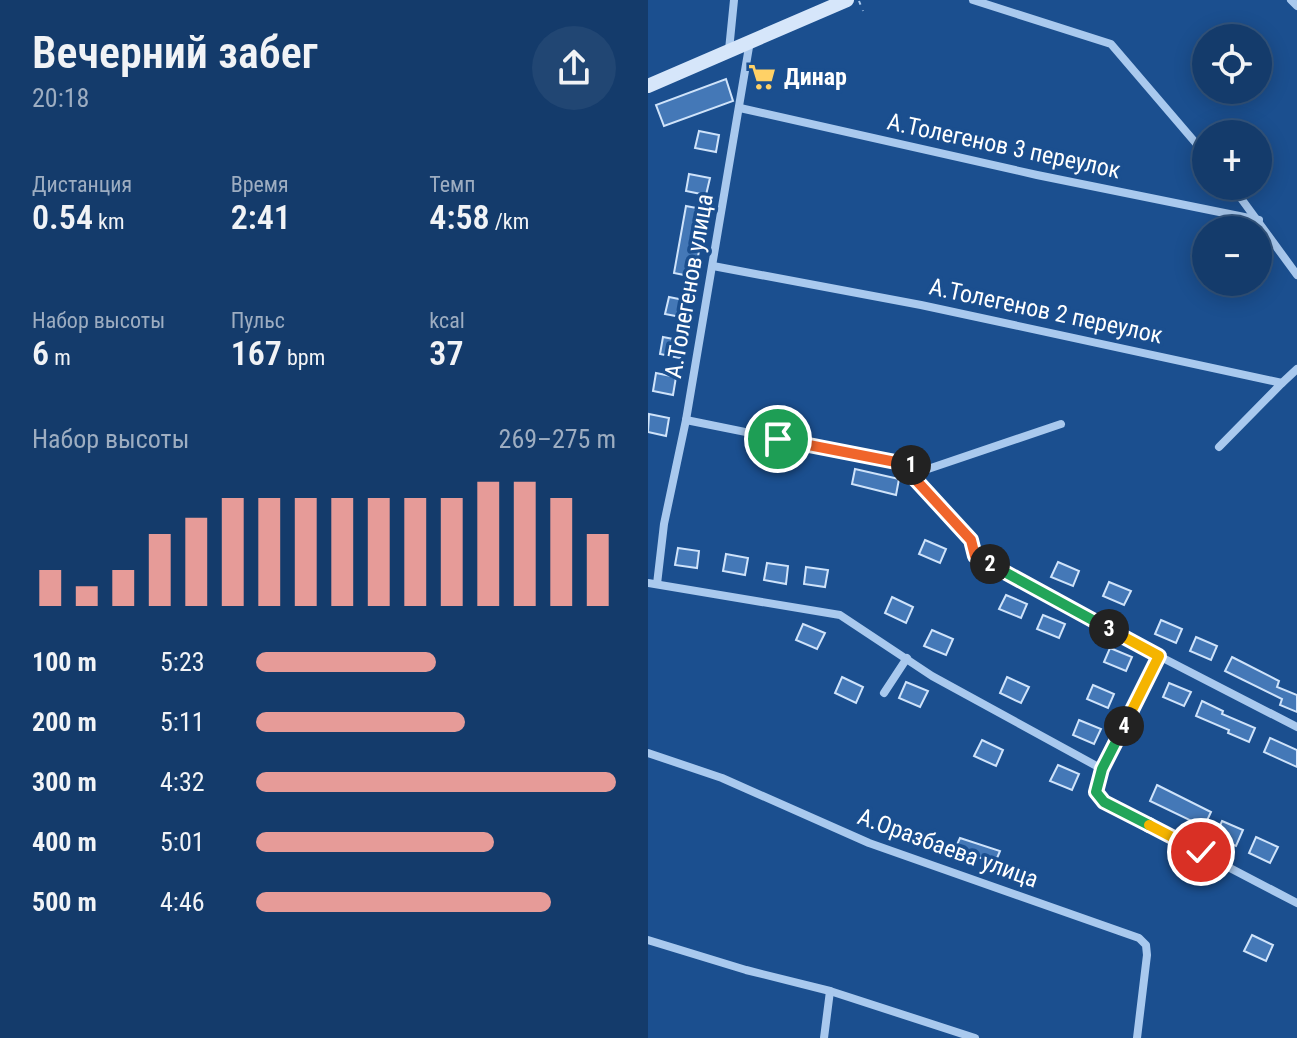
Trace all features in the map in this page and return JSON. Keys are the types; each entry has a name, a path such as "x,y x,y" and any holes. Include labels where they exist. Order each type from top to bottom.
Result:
{"main road":[{"path":"648,86 847,0"}],"street":[{"path":"729,50 734,0"},
{"path":"973,0 1111,44 1192,139"},
{"path":"1291,0 1297,6"},
{"name":"А.Толегенов улица","path":"653,583 686,420 750,41"},
{"name":"А.Толегенов 3 переулок","path":"740,108 1037,175 1239,216"},
{"path":"1243,200 1256,216"},
{"path":"1272,239 1297,275"},
{"name":"А.Толегенов 2 переулок","path":"713,266 921,305 1282,383"},
{"path":"1219,447 1297,369"},
{"path":"686,420 928,469 1061,424"},
{"path":"975,556 1297,727"},
{"path":"653,583 840,615 932,676 1102,769"},
{"path":"1159,656 1102,769 1096,792 1104,802 1297,903"},
{"path":"884,693 907,658"},
{"name":"А.Оразбаева улица","path":"648,753 722,778 869,843 1139,938 1146,945 1147,955 1137,1038"},
{"path":"648,940 746,970 830,991 975,1038"},
{"path":"824,1038 830,991"}],"path":[{"path":"859,0 863,11"},
{"path":"918,467 915,479 971,540 975,556"}],"building":[{"path":"726,79 733,101 664,126 656,105"},
{"path":"699,131 719,135 716,152 695,148"},
{"path":"689,174 710,178 706,195 686,191"},
{"path":"686,206 707,210 694,277 674,273"},
{"path":"669,297 689,301 686,318 665,314"},
{"path":"663,337 684,341 680,358 660,354"},
{"path":"656,373 676,377 673,395 653,391"},
{"path":"649,414 669,418 666,436 648,432"},
{"path":"855,469 899,479 896,495 852,484"},
{"path":"925,540 946,549 940,563 919,554"},
{"path":"678,548 699,551 697,568 675,565"},
{"path":"726,554 748,558 745,575 723,571"},
{"path":"1058,562 1079,571 1073,586 1051,577"},
{"path":"767,563 788,566 786,584 764,580"},
{"path":"806,567 828,570 825,587 804,584"},
{"path":"1109,582 1131,591 1124,605 1103,596"},
{"path":"1006,595 1027,604 1021,618 999,609"},
{"path":"892,597 913,607 906,623 885,613"},
{"path":"1043,615 1065,624 1059,638 1037,629"},
{"path":"1161,620 1182,629 1176,643 1155,634"},
{"path":"803,624 825,633 817,649 796,640"},
{"path":"932,630 953,639 946,655 924,646"},
{"path":"1196,637 1217,646 1211,660 1190,651"},
{"path":"1110,648 1132,657 1126,671 1104,662"},
{"path":"1232,657 1279,681 1277,687 1297,695 1297,712 1280,705 1282,699 1225,671"},
{"path":"842,677 863,687 856,703 835,693"},
{"path":"1007,677 1029,687 1021,703 1000,693"},
{"path":"906,682 928,691 920,707 899,698"},
{"path":"1169,683 1191,692 1184,706 1163,697"},
{"path":"1093,685 1114,694 1108,708 1087,699"},
{"path":"1202,701 1223,711 1222,714 1255,728 1249,742 1196,716"},
{"path":"1079,720 1101,729 1094,744 1073,735"},
{"path":"1270,738 1297,750 1297,767 1264,752"},
{"path":"982,740 1003,750 996,766 974,756"},
{"path":"1058,765 1079,774 1072,790 1050,781"},
{"path":"1157,785 1211,812 1204,827 1150,801"},
{"path":"1222,821 1243,830 1236,846 1215,837"},
{"path":"1256,837 1278,847 1270,863 1249,853"},
{"path":"960,838 1000,851 995,863 955,849"},
{"path":"1252,935 1273,945 1266,961 1244,951"}],"place":[{"name":"Динар","path":"762,77"}],"route":[{"path":"778,439 918,467 915,479 971,540 975,556 1159,656 1102,769 1096,792 1104,802 1201,852"}]}
